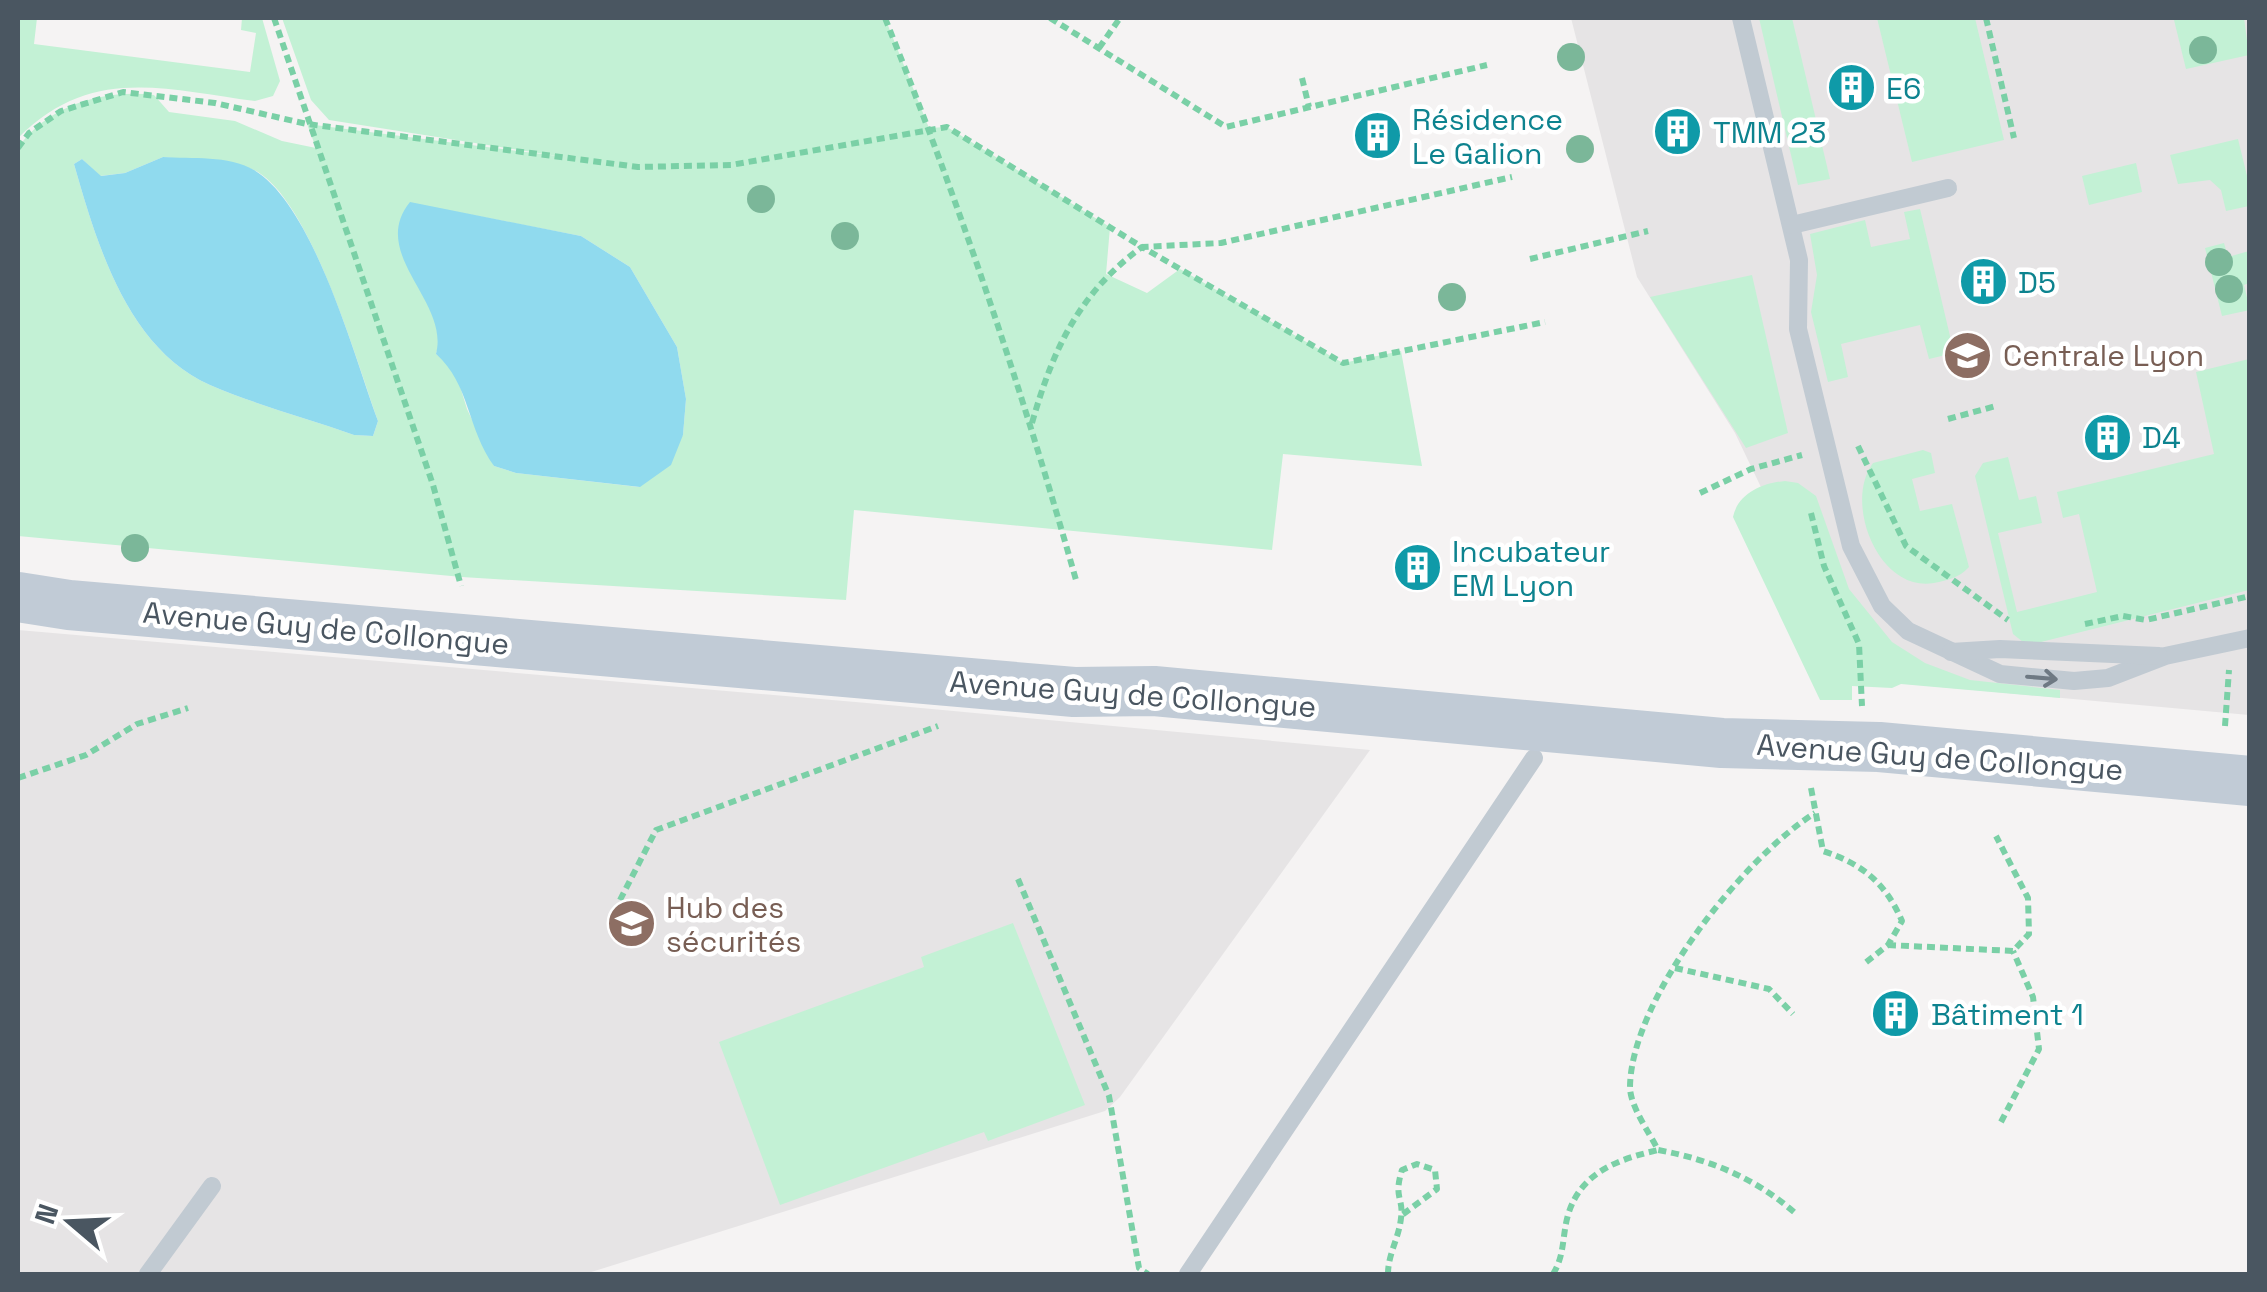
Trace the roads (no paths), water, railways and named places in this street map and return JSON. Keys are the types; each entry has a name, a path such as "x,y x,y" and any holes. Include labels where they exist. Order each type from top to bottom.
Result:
{"main road":[{"name":"Avenue Guy de Collongue","path":"18,596 68,606 1074,692 1154,691 1722,743 1879,747 2250,781"}],"lane":[{"path":"1741,18 1799,260 1798,329 1851,546 1882,606 1908,631 2000,674 2074,680 2108,678 2165,656 2250,638"},
{"path":"1792,225 1948,188"},
{"path":"1950,652 2000,649 2165,656"},
{"path":"1188,1274 1534,758"},
{"path":"148,1274 212,1186"}],"water":[{"path":"163,157 244,165 276,188 313,248 344,323 378,421 373,436 354,435 210,385 181,368 137,320 105,259 74,164 82,159 101,176 125,173"},
{"path":"410,202 581,236 630,267 677,347 686,399 683,435 671,465 640,487 516,473 494,466 478,437 456,379 436,354 437,334 432,315 403,259 398,240 400,221"}],"place":[{"name":"E6","path":"1851,88"},
{"name":"TMM 23","path":"1678,132"},
{"name":"Résidence Le Galion","path":"1377,136"},
{"name":"D5","path":"1983,282"},
{"name":"Centrale Lyon","path":"1968,355"},
{"name":"D4","path":"2107,437"},
{"name":"Incubateur EM Lyon","path":"1417,568"},
{"name":"Hub des sécurités","path":"631,924"},
{"name":"Bâtiment 1","path":"1896,1014"}]}
